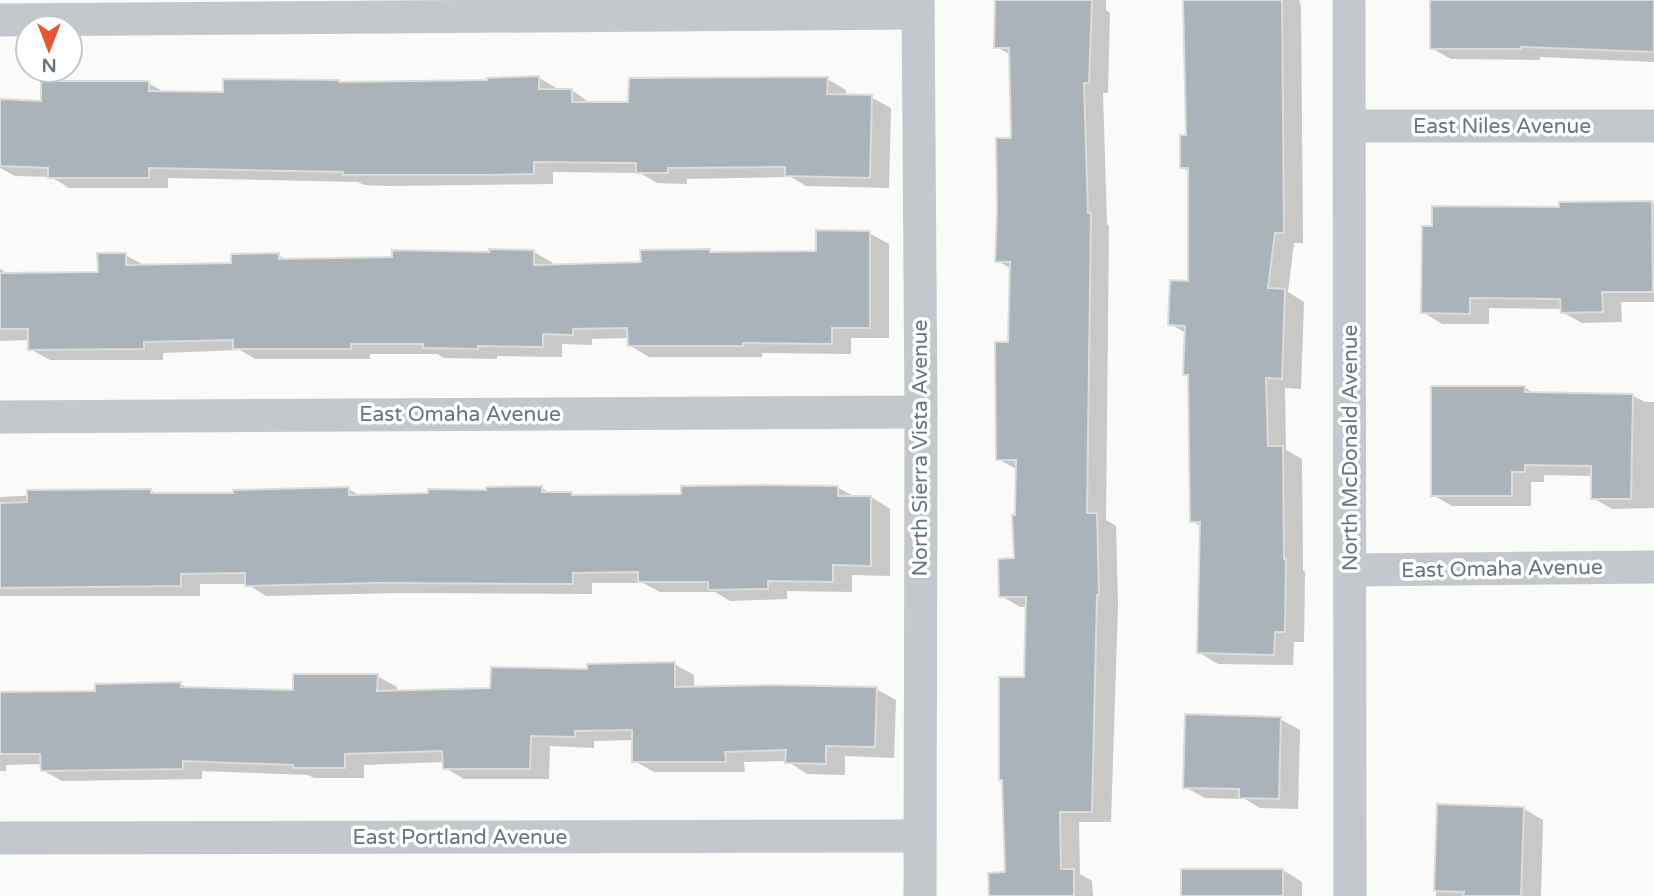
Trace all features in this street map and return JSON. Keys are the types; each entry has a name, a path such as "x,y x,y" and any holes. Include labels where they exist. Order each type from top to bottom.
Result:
{"street":[{"name":"North McDonald Avenue","path":"1349,0 1350,896"},
{"path":"0,20 918,6"},
{"name":"North Sierra Vista Avenue","path":"918,6 920,896"},
{"name":"East Niles Avenue","path":"1350,126 1654,126"},
{"name":"East Omaha Avenue","path":"0,417 921,412"},
{"name":"East Omaha Avenue","path":"1351,570 1654,567"},
{"name":"East Portland Avenue","path":"0,838 920,836"}],"building":[{"path":"995,0 1092,0 1089,83 1084,83 1088,213 1091,213 1087,513 1097,513 1099,595 1092,812 1060,812 1061,869 1074,869 1074,896 989,896 988,873 1005,872 1002,780 999,780 999,677 1024,677 1026,597 999,597 998,559 1014,558 1012,515 1015,515 1016,460 996,460 995,342 1008,342 1010,262 995,262 996,138 1011,138 1009,48 994,48"},
{"path":"1183,0 1282,0 1284,233 1275,233 1268,288 1285,289 1282,379 1266,378 1268,446 1283,446 1285,632 1275,632 1274,655 1197,653 1200,522 1190,522 1188,375 1183,375 1185,326 1168,325 1170,280 1188,281 1188,168 1180,168 1180,135 1186,135"},
{"path":"1430,0 1654,0 1654,52 1521,47 1430,49"},
{"path":"539,76 539,89 572,89 572,102 628,102 629,78 828,77 827,94 872,95 870,178 785,176 785,167 668,168 668,173 636,173 636,163 534,162 534,174 488,175 343,175 343,172 149,168 149,178 48,178 48,168 0,166 0,99 41,101 41,84 149,81 149,91 223,92 223,79 339,82"},
{"path":"1652,201 1653,292 1602,292 1603,312 1561,313 1560,299 1470,298 1470,314 1421,313 1422,226 1432,226 1432,206 1559,207 1559,202"},
{"path":"816,230 870,231 870,328 832,328 832,344 628,346 627,328 573,329 573,335 543,334 543,347 478,346 478,349 423,348 423,344 351,344 351,349 233,349 233,340 144,342 144,349 28,350 28,329 0,329 0,273 98,272 97,253 126,253 126,265 231,263 231,254 279,253 279,259 392,257 392,250 489,252 489,249 534,250 534,265 641,262 640,250 816,251"},
{"path":"1431,386 1525,386 1525,392 1633,394 1631,499 1591,499 1591,466 1525,465 1525,472 1512,472 1512,496 1431,496"},
{"path":"542,486 542,492 572,492 572,495 681,494 681,486 838,486 838,496 871,496 871,566 833,565 833,582 768,581 768,589 708,590 708,582 638,582 638,572 573,573 573,584 379,583 245,586 245,573 181,574 181,586 0,588 0,503 27,502 27,490 151,489 151,493 233,493 233,490 349,487 349,495 428,493 428,489 486,490 486,487"},
{"path":"675,662 675,687 877,687 875,747 826,746 826,764 785,763 786,750 725,752 726,762 632,762 632,730 575,731 575,737 531,736 530,769 443,769 442,751 345,754 345,768 293,768 293,765 183,761 183,769 41,771 40,754 0,754 0,692 95,691 95,684 181,682 181,687 293,690 293,674 378,674 377,691 490,688 491,667 587,669 587,664"},
{"path":"1185,714 1281,717 1279,799 1239,798 1239,789 1183,788"},
{"path":"1437,804 1524,807 1521,896 1463,896 1464,892 1434,891"},
{"path":"1181,869 1283,869 1283,896 1181,896"}]}
